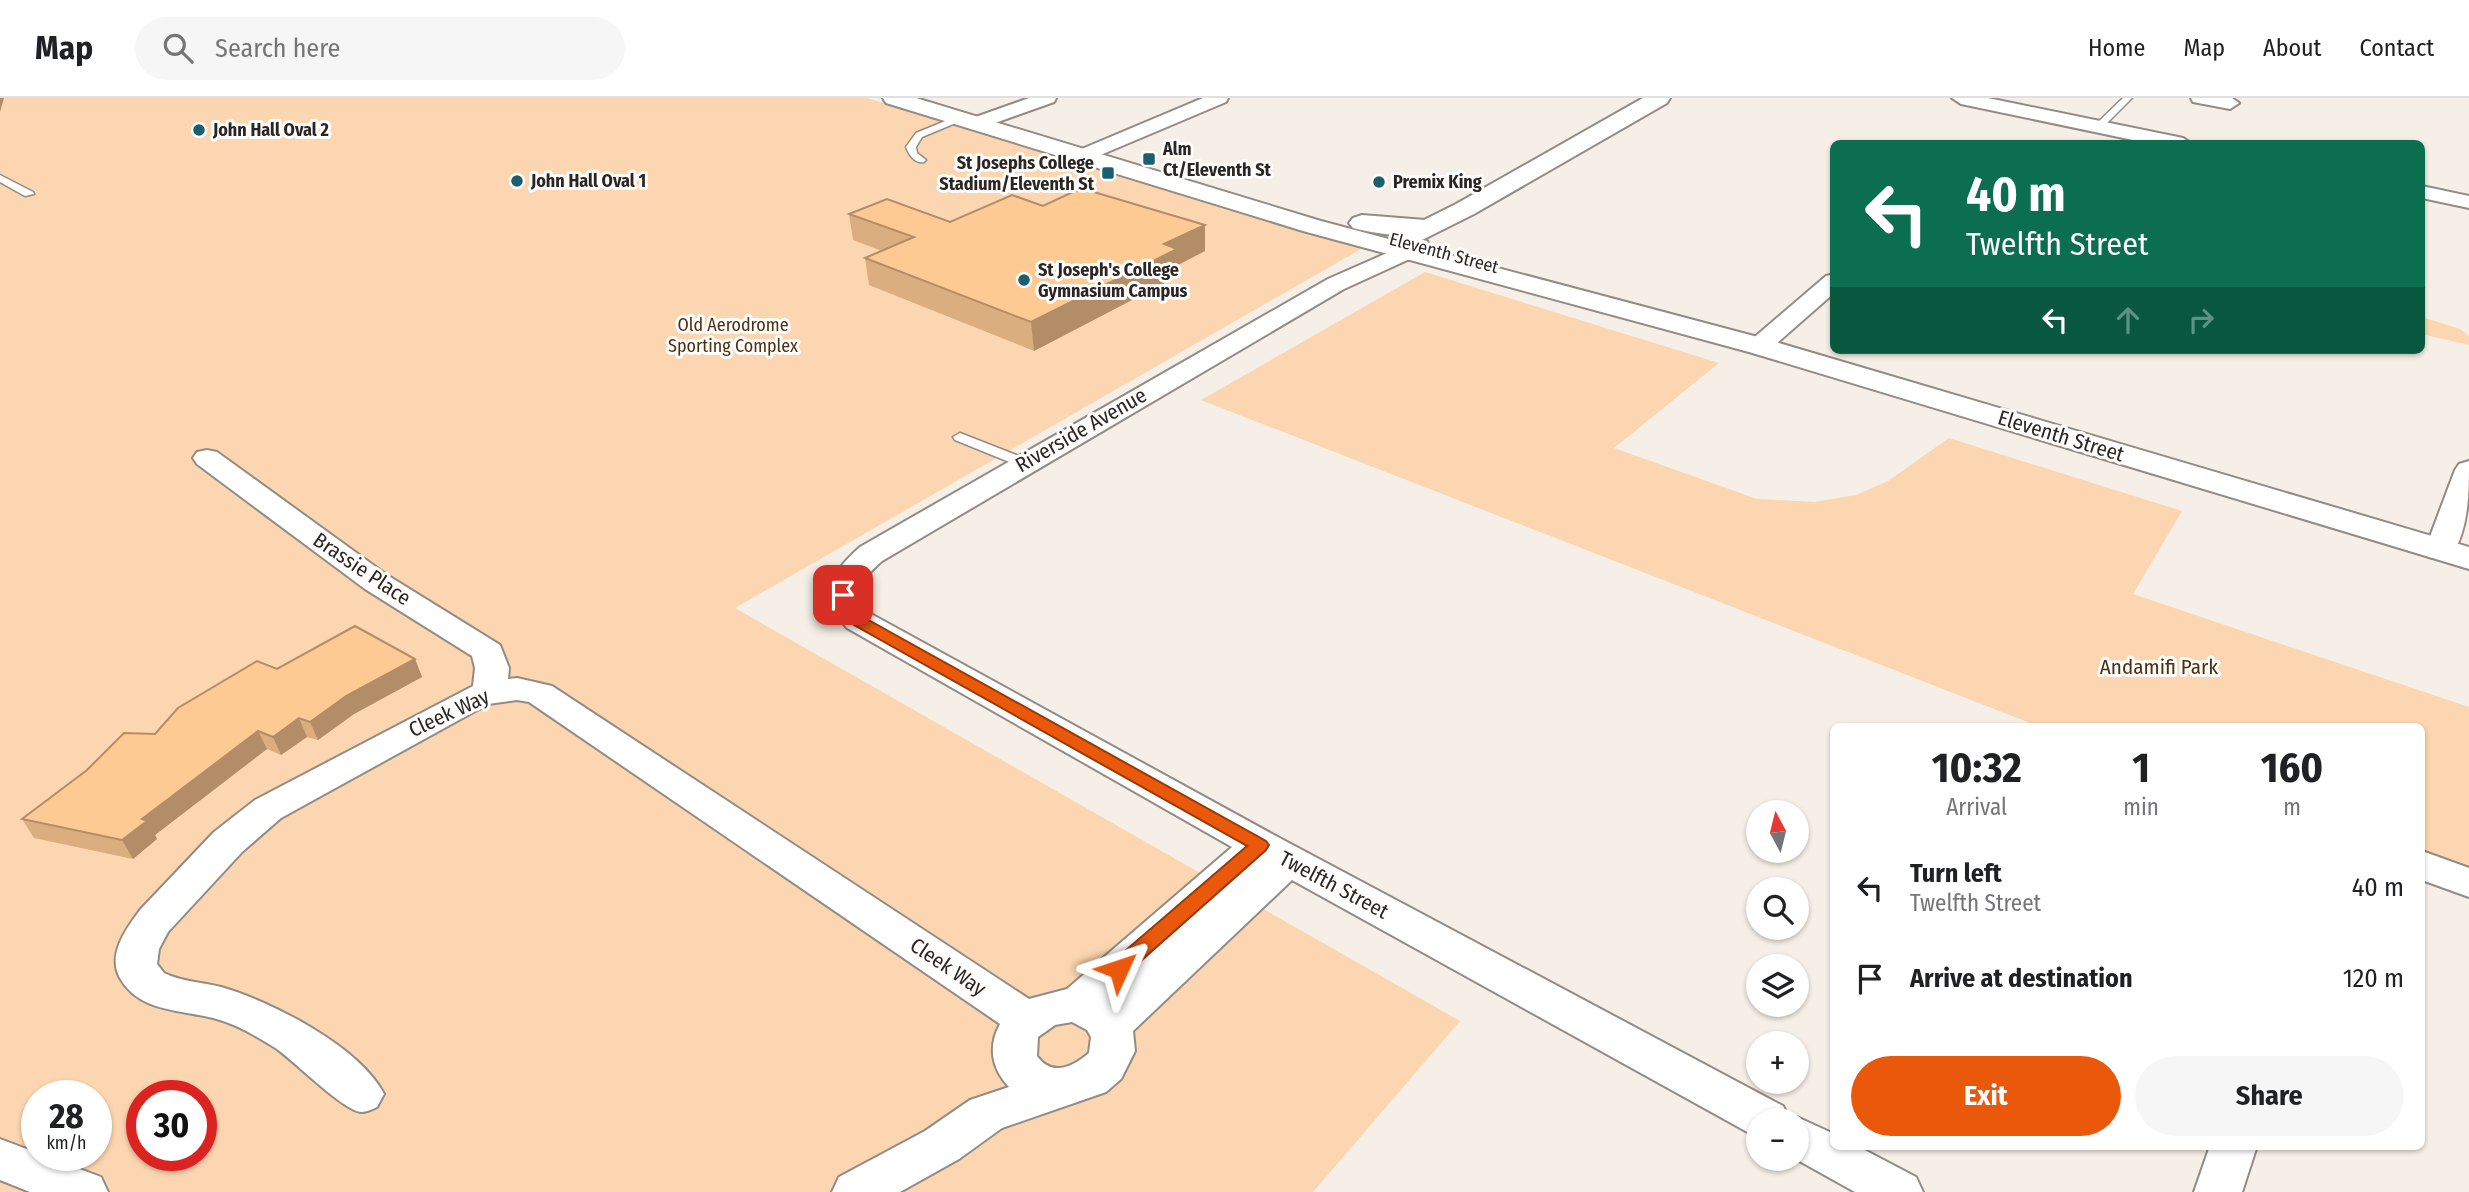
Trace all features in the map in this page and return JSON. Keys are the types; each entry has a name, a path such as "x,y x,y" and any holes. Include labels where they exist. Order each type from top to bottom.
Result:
{"main road":[{"name":"Eleventh Street","path":"894,98 1312,226 1409,243 2455,554"},
{"name":"Riverside Avenue","path":"1409,243 1659,98"},
{"name":"Eleventh Street","path":"1233,200 1277,211 1379,226 1409,243"}],"street":[{"path":"968,120 1047,98"},
{"path":"1084,155 1219,98"},
{"path":"1961,98 2164,140"},
{"path":"2200,98 2230,103"},
{"path":"2425,193 2469,202"},
{"name":"Riverside Avenue","path":"843,595 846,580 855,566 870,554 1409,243"},
{"path":"1759,346 1830,284"},
{"name":"Brassie Place","path":"207,458 376,582 488,652 492,668 490,692"},
{"path":"2455,554 2469,470"},
{"name":"Twelfth Street","path":"843,595 844,604 859,621 1274,853 1746,1109"},
{"name":"Cleek Way","path":"361,1094 318,1054 291,1034 264,1020 221,1003 159,989 143,981 136,969 137,952 144,934 154,921 245,825 315,782 461,703 490,692 517,689 540,694 1020,1038"},
{"path":"1094,1016 1274,853"},
{"path":"2425,866 2469,883"},
{"path":"856,1192 942,1145 986,1114 1062,1087 1079,1084 1095,1076 1107,1066 1114,1053 1115,1039 1094,1016 1057,1007 1020,1038 1008,1080 986,1114"},
{"path":"1020,1038 1019,1068 1029,1078 1044,1085 1062,1087"},
{"path":"1809,1143 1899,1192"},
{"path":"2218,1192 2233,1150"},
{"path":"0,1159 84,1192"}],"lane":[{"path":"2099,126 2128,98"},
{"path":"921,160 913,154 911,147 919,135 968,120"},
{"path":"0,178 29,194"},
{"path":"960,438 1024,463"}],"green space":[{"name":"Old Aerodrome Sporting Complex","path":"0,98 867,98 1361,249 735,608 1460,1021 1313,1192 0,1192"},
{"name":"Andamifi Park","path":"1425,272 1719,363 1614,448 1757,499 1815,502 1856,495 1888,481 1949,438 2182,511 2133,594 2469,707 2469,867 2425,851 2425,723 2030,723 1201,400"},
{"path":"2425,318 2460,329 2469,336 2469,345 2425,335"}],"building":[{"name":"St Joseph's College Gymnasium Campus","path":"1087,190 1205,225 1164,244 1177,249 1031,322 865,258 914,237 849,214 887,199 950,222 1012,195 1043,206 1075,191"},
{"path":"355,626 415,659 346,696 310,722 299,718 273,737 258,731 142,819 147,821 122,840 22,819 87,770 124,733 155,734 178,708 257,661 277,669"}],"place":[{"name":"John Hall Oval 2","path":"199,130"},
{"name":"Alm Ct/Eleventh St","path":"1149,159"},
{"name":"St Josephs College Stadium/Eleventh St","path":"1108,173"},
{"name":"John Hall Oval 1","path":"517,181"},
{"name":"Premix King","path":"1379,182"},
{"name":"St Joseph's College Gymnasium Campus","path":"1024,280"}],"route":[{"path":"843,595 844,604 859,621 1260,845 1119,969"}]}
